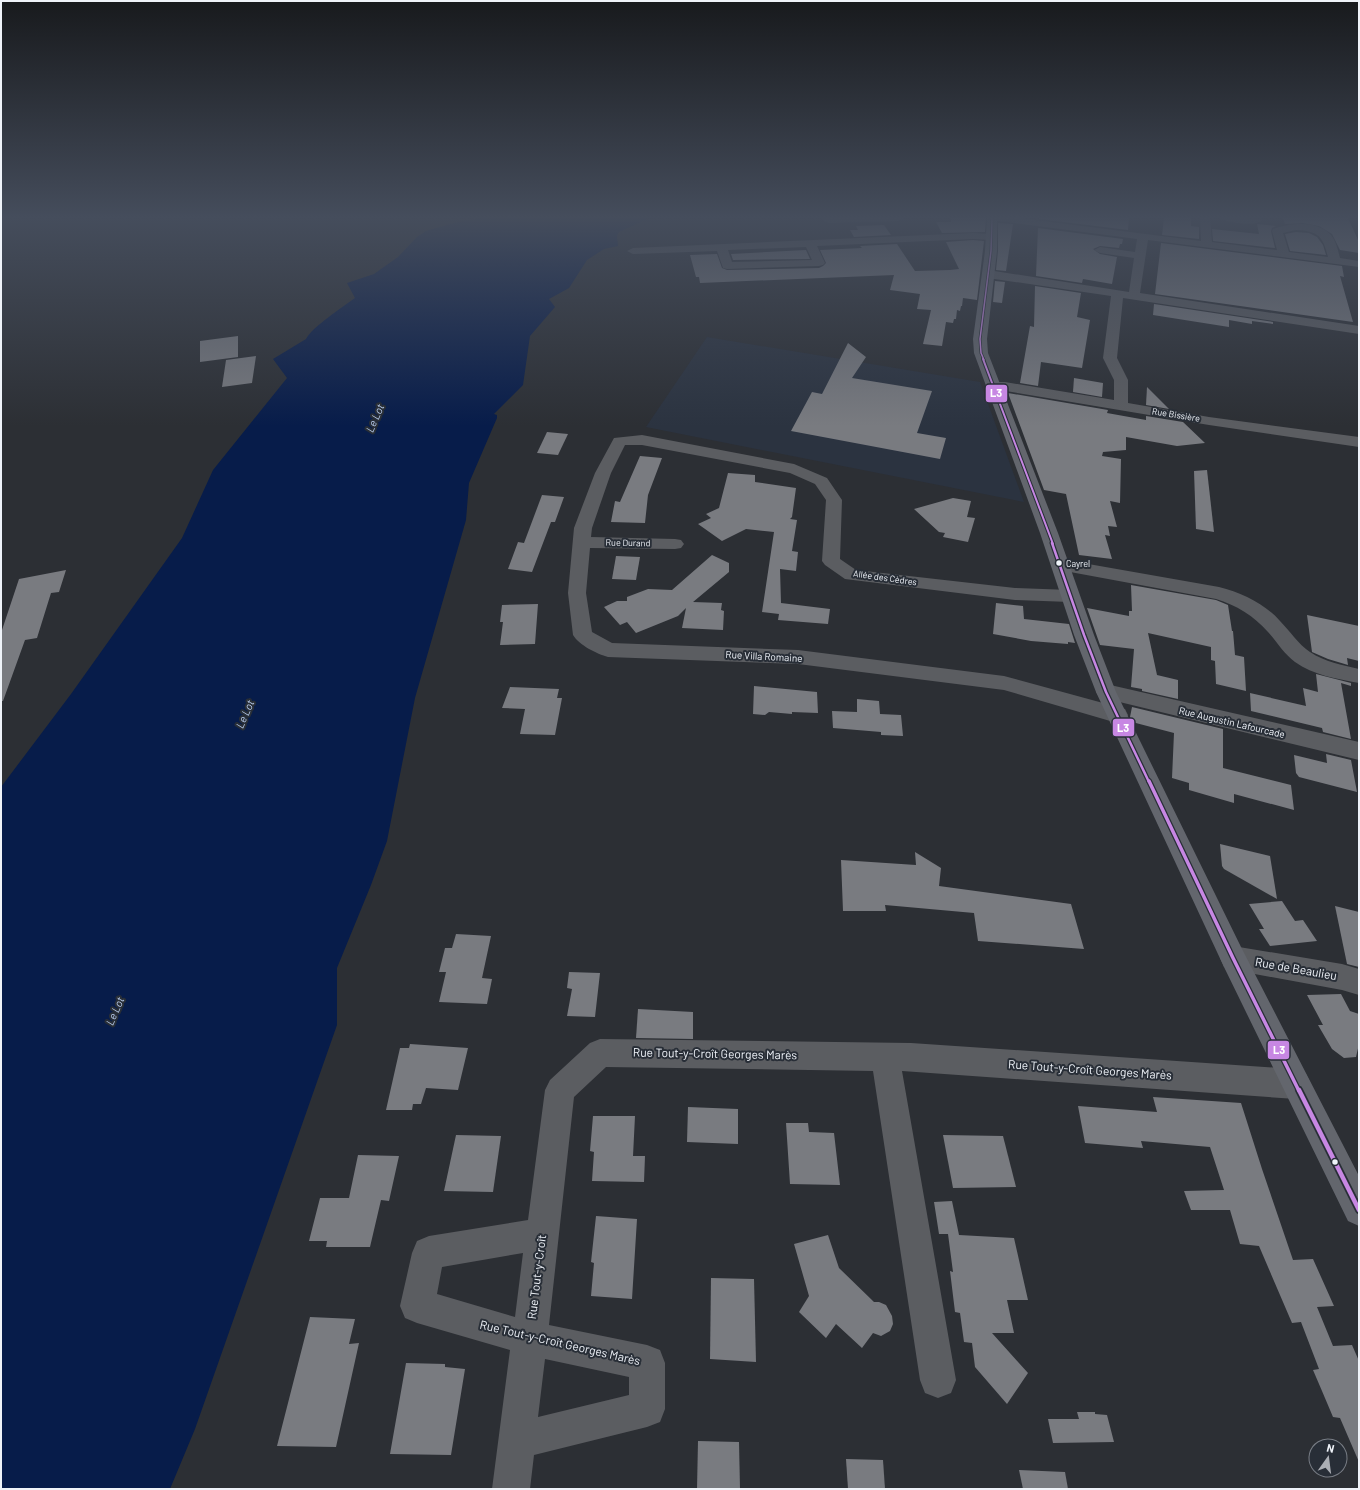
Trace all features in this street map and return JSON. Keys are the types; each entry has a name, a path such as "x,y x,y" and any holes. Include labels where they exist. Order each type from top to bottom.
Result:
{"main road":[{"path":"986,288 980,339 981,353 1106,692 1233,958 1359,1210"}],"street":[{"path":"1081,288 1359,330"},
{"path":"1134,296 1135,288"},
{"path":"1118,293 1110,358 1121,380 1121,406"},
{"name":"Rue Bissière","path":"993,385 1209,421 1359,442"},
{"name":"Allée des Cèdres","path":"607,466 618,441 642,440 794,469 821,481 834,500 831,561 852,575 1015,594 1070,596"},
{"name":"Rue Villa Romaine","path":"607,466 583,528 578,593 583,635 608,650 798,657 974,679 1004,683 1117,715"},
{"name":"Rue Durand","path":"582,542 675,544"},
{"path":"1060,565 1235,597 1253,608 1273,625 1300,656 1315,665 1359,676"},
{"name":"Rue Augustin Lafourcade","path":"1106,692 1359,751"},
{"name":"Rue de Beaulieu","path":"1233,958 1342,977 1359,982"},
{"name":"Rue Tout-y-Croît Georges Marès","path":"560,1090 600,1053 918,1057 1296,1084"},
{"path":"885,1056 938,1380"},
{"name":"Rue Tout-y-Croît","path":"510,1489 560,1090"},
{"name":"Rue Tout-y-Croît Georges Marès","path":"516,1441 647,1409 647,1363 530,1338 417,1306 429,1253 542,1234"}],"shaded area":[{"path":"707,337 980,382 1024,502 646,427"}],"water":[{"name":"Le Lot","path":"349,288 569,288 549,299 555,307 530,336 523,385 494,414 497,415 497,418 469,483 466,520 415,698 387,841 371,885 337,968 337,1025 195,1429 170,1489 1,1489 1,787 71,694 182,538 213,470 287,378 273,359 306,339 309,334 321,323 355,298"}],"building":[{"path":"891,288 978,288 977,300 963,298 960,311 957,310 956,319 954,319 953,323 946,322 942,346 923,344 931,310 917,309 920,294 890,290"},
{"path":"994,288 1004,288 1002,303 993,302"},
{"path":"1035,288 1081,293 1077,317 1090,320 1082,368 1041,362 1038,386 1020,383 1030,326 1034,327"},
{"path":"1156,288 1343,288 1353,322 1155,294"},
{"path":"1154,304 1273,322 1273,324 1252,321 1252,324 1229,320 1229,327 1153,315"},
{"path":"238,336 238,357 200,362 200,341"},
{"path":"848,343 866,357 852,378 932,391 917,433 946,438 940,459 791,431 812,392 822,394"},
{"path":"256,356 252,383 222,387 226,360"},
{"path":"1074,378 1103,383 1102,397 1073,392"},
{"path":"1147,387 1169,409 1146,405"},
{"path":"1008,393 1108,410 1107,413 1146,420 1146,416 1183,422 1205,443 1177,446 1126,437 1126,450 1103,452 1102,456 1121,459 1120,503 1110,501 1117,527 1108,526 1110,536 1105,535 1112,559 1079,555 1066,494 1044,490"},
{"path":"547,432 568,434 558,455 537,453"},
{"path":"640,456 662,458 648,495 645,523 611,522 615,501 620,502"},
{"path":"1207,470 1214,532 1196,529 1194,471"},
{"path":"728,473 755,475 755,482 796,488 792,517 790,519 797,520 792,551 798,552 796,571 780,569 781,603 830,609 828,624 778,620 779,614 762,612 774,532 746,529 722,541 698,524 711,518 706,514 719,508"},
{"path":"542,495 564,497 555,522 551,522 532,572 508,569 518,542 524,543"},
{"path":"953,498 971,501 967,517 975,518 968,542 943,537 945,533 939,532 914,509"},
{"path":"712,555 729,563 729,572 693,602 722,603 721,610 724,611 723,630 682,628 686,608 678,616 636,633 627,622 620,625 604,607 617,601 627,601 627,597 648,589 672,590"},
{"path":"616,556 640,557 636,580 612,579"},
{"path":"66,570 59,592 51,593 37,638 25,640 3,701 1,701 1,633 19,579"},
{"path":"1131,585 1216,600 1228,605 1233,631 1235,655 1244,657 1246,691 1216,684 1215,661 1211,660 1211,647 1148,633 1157,675 1178,680 1178,699 1131,687 1134,649 1100,645 1087,608 1129,616 1129,611 1132,611"},
{"path":"996,603 1023,606 1024,619 1069,624 1075,643 1068,642 1068,644 1031,641 993,634"},
{"path":"538,604 535,644 500,645 503,622 500,622 502,605"},
{"path":"1307,615 1359,626 1359,661 1347,658 1348,665 1312,652"},
{"path":"1316,674 1351,683 1351,686 1341,683 1351,739 1323,732 1322,728 1251,711 1250,693 1306,706 1303,688 1318,692"},
{"path":"754,686 817,692 818,713 792,712 792,714 769,712 765,715 753,714"},
{"path":"510,687 559,689 557,698 562,698 555,735 520,734 525,709 502,708"},
{"path":"857,699 879,701 880,714 901,715 903,736 881,735 881,732 833,728 832,711 857,712"},
{"path":"1132,707 1223,729 1223,768 1291,785 1294,810 1234,794 1234,803 1189,790 1189,783 1172,778 1174,733 1132,722 1130,717"},
{"path":"1326,754 1351,760 1357,792 1299,777 1296,773 1294,755 1327,763"},
{"path":"1220,844 1270,856 1277,899 1224,869 1222,866"},
{"path":"915,852 941,868 939,886 1071,904 1084,949 978,941 974,913 885,905 886,911 843,911 841,860 916,865"},
{"path":"1282,901 1295,921 1303,920 1317,941 1270,946 1259,929 1264,929 1249,904"},
{"path":"1335,906 1359,912 1359,967 1347,964"},
{"path":"456,934 491,936 482,978 492,979 487,1004 439,1002 446,972 439,972 445,948 452,948"},
{"path":"569,972 600,973 595,1017 567,1016 572,989 567,988"},
{"path":"1341,994 1350,1011 1359,1014 1359,1044 1356,1057 1344,1058 1332,1049 1318,1025 1323,1025 1307,995"},
{"path":"638,1009 693,1012 693,1039 636,1038"},
{"path":"410,1044 468,1048 458,1090 426,1088 421,1104 413,1104 412,1110 386,1110 400,1048 409,1048"},
{"path":"1153,1097 1241,1103 1293,1260 1313,1259 1334,1306 1317,1307 1333,1346 1352,1345 1359,1361 1359,1462 1340,1418 1333,1417 1313,1370 1319,1369 1301,1322 1292,1323 1259,1246 1240,1244 1230,1210 1191,1210 1184,1191 1224,1190 1210,1147 1141,1141 1143,1148 1085,1143 1078,1106 1157,1112"},
{"path":"688,1107 738,1109 738,1144 687,1142"},
{"path":"593,1116 635,1116 633,1156 645,1156 644,1182 592,1181 594,1152 590,1151"},
{"path":"786,1123 808,1123 809,1132 834,1133 840,1185 790,1184"},
{"path":"456,1135 501,1136 493,1192 444,1191"},
{"path":"943,1135 1003,1136 1016,1187 953,1188"},
{"path":"358,1155 399,1156 389,1201 381,1200 370,1247 326,1247 327,1241 309,1241 320,1198 349,1198"},
{"path":"952,1201 959,1235 1014,1238 1028,1300 1007,1300 1014,1333 992,1333 1028,1373 1007,1404 975,1367 972,1343 964,1342 960,1313 955,1312 950,1271 953,1272 948,1234 939,1234 934,1202"},
{"path":"596,1216 637,1219 632,1299 591,1296 594,1263 591,1262"},
{"path":"828,1235 839,1268 874,1302 879,1302 886,1305 892,1316 893,1324 890,1331 881,1336 873,1333 862,1348 836,1324 826,1338 799,1312 809,1296 794,1244"},
{"path":"711,1278 754,1279 756,1362 710,1359"},
{"path":"310,1317 355,1319 349,1344 359,1343 336,1447 277,1446"},
{"path":"406,1363 445,1364 445,1367 465,1369 451,1455 390,1454"},
{"path":"1077,1412 1095,1412 1095,1414 1107,1415 1114,1442 1053,1443 1048,1419 1079,1419"},
{"path":"698,1441 739,1442 740,1489 697,1489"},
{"path":"846,1459 883,1460 885,1489 848,1489"},
{"path":"1019,1470 1065,1472 1068,1489 1023,1489"}],"transit line":[{"name":"L3","path":"986,288 980,339 981,353 1049,533 1084,635 1106,692 1233,958 1359,1210"}],"place":[{"name":"Cayrel","path":"1059,563"}]}
